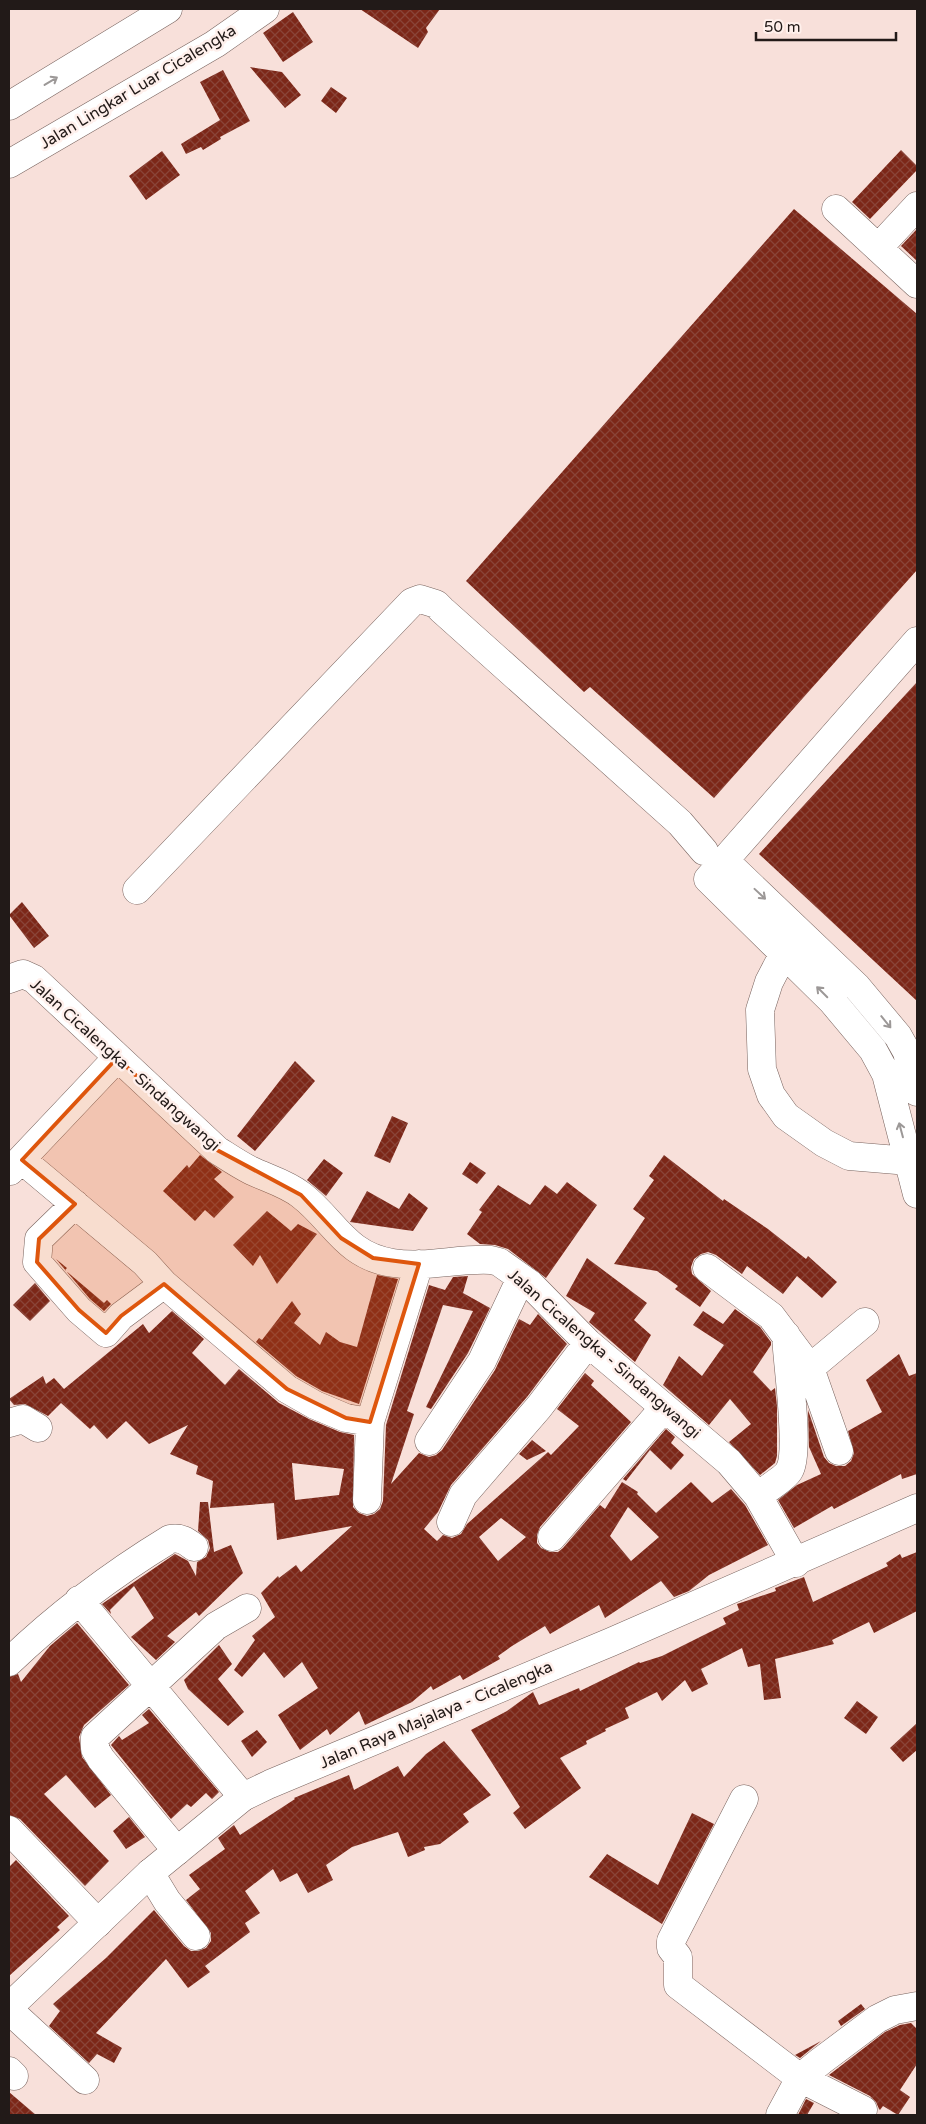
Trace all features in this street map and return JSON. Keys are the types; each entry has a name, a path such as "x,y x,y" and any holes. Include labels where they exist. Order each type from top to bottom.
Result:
{"main road":[{"path":"9,106 168,9"},
{"name":"Jalan Lingkar Luar Cicalengka","path":"9,164 214,44 265,9"},
{"path":"878,248 917,206"},
{"path":"836,209 917,284"},
{"path":"137,890 412,602 420,599 436,604 680,823 784,954 832,1001 873,1050 886,1074 913,1160 917,1194"},
{"path":"712,863 917,641"},
{"path":"712,863 857,986 898,1036 907,1052 917,1092"},
{"path":"784,954 769,982 760,1010 762,1070 771,1095 786,1116 824,1143 849,1156 913,1160"},
{"name":"Jalan Cicalengka - Sindangwangi","path":"12,972 34,979 217,1150 248,1169 289,1187 301,1195 341,1238 356,1249 392,1263 419,1264 491,1260 499,1262 521,1278 588,1343 663,1409 729,1462 758,1496 796,1563"},
{"path":"117,1058 16,1166 75,1204 145,1262 164,1284 287,1389 346,1418 370,1422"},
{"path":"75,1204 39,1238 36,1256 42,1270 79,1310 106,1333 121,1316 164,1284"},
{"path":"366,1500 370,1422 419,1264"},
{"path":"706,1268 771,1316 810,1368 839,1451"},
{"path":"429,1441 482,1361 521,1278"},
{"path":"810,1368 865,1322"},
{"path":"758,1496 788,1473 791,1466 794,1425 786,1335"},
{"path":"451,1522 463,1495 539,1407 588,1343"},
{"path":"552,1537 663,1409"},
{"path":"9,1423 12,1420 23,1419 38,1428"},
{"name":"Jalan Raya Majalaya - Cicalengka","path":"9,2008 150,1873 243,1797 796,1563 917,1508"},
{"path":"9,1662 48,1625 124,1567 170,1539 185,1540 194,1547"},
{"path":"79,1600 243,1797"},
{"path":"177,1851 100,1759 95,1749 96,1737 100,1731 216,1626 247,1608"},
{"path":"744,1799 671,1941 671,1948 678,1957 677,1982 696,2000 800,2078 862,2110"},
{"path":"13,1843 98,1923"},
{"path":"150,1873 167,1901 196,1936"},
{"path":"780,2115 800,2078 877,2019 895,2010 917,2006"},
{"path":"9,2008 85,2080"}],"highlighted area":[{"path":"117,1058 217,1150 301,1195 341,1238 373,1258 419,1264 370,1422 346,1418 287,1389 164,1284 121,1316 106,1333 79,1310 37,1262 39,1239 75,1204 22,1160"}],"building":[{"path":"360,9 440,9 426,28 428,32 418,48"},
{"path":"293,12 313,42 283,62 263,33"},
{"path":"250,67 282,72 301,95 285,108"},
{"path":"223,70 250,121 220,137 221,139 203,150 201,147 186,154 181,144 220,120 200,82"},
{"path":"331,87 347,98 336,113 321,101"},
{"path":"901,150 917,166 917,170 870,219 852,202"},
{"path":"162,151 180,175 146,200 129,176"},
{"path":"794,209 917,314 917,570 714,798 590,687 584,692 466,581"},
{"path":"917,229 917,261 901,246"},
{"path":"917,682 917,1001 759,854"},
{"path":"22,902 49,936 34,948 9,915"},
{"path":"295,1061 315,1081 255,1151 237,1136"},
{"path":"392,1116 408,1123 390,1163 374,1156"},
{"path":"200,1155 222,1172 214,1179 234,1197 214,1218 205,1210 195,1221 163,1191 187,1165 189,1168"},
{"path":"664,1155 723,1201 724,1199 768,1229 806,1259 808,1256 837,1282 822,1298 797,1276 783,1294 747,1266 742,1274 716,1255 708,1252 694,1259 691,1267 692,1274 711,1291 700,1307 675,1289 678,1286 657,1271 614,1264 645,1218 633,1209 654,1180 649,1176"},
{"path":"324,1159 343,1173 326,1196 307,1180"},
{"path":"470,1162 486,1173 477,1184 462,1174"},
{"path":"567,1182 597,1205 546,1278 508,1249 495,1245 480,1244 467,1234 482,1212 479,1210 498,1185 530,1205 545,1185 557,1194"},
{"path":"367,1191 399,1209 409,1193 428,1208 413,1231 350,1222"},
{"path":"267,1211 291,1231 298,1224 317,1234 277,1284 260,1255 253,1266 233,1245"},
{"path":"587,1258 647,1303 634,1320 651,1335 635,1362 589,1322 595,1313 566,1296"},
{"path":"56,1259 67,1268 65,1270"},
{"path":"66,1271 104,1303 107,1300 111,1304 104,1311 90,1299"},
{"path":"377,1275 398,1279 359,1404 322,1391 296,1376 256,1342 259,1338 262,1340 292,1301 301,1314 294,1323 320,1345 326,1332 340,1342 357,1347"},
{"path":"468,1276 463,1293 490,1308 468,1353 431,1409 426,1407 473,1311 443,1305 407,1411 414,1414 391,1484 419,1453 429,1457 436,1455 442,1450 495,1370 519,1319 530,1325 538,1314 567,1344 527,1397 451,1485 438,1512 424,1529 437,1541 443,1535 452,1538 461,1534 467,1524 548,1452 551,1455 579,1426 557,1409 585,1373 594,1381 591,1385 631,1422 540,1527 537,1543 541,1548 550,1552 558,1552 563,1548 600,1505 605,1509 622,1482 638,1492 637,1494 656,1513 691,1482 712,1503 731,1489 745,1505 768,1545 709,1575 689,1591 674,1597 661,1581 605,1618 599,1605 550,1634 545,1626 498,1656 500,1659 463,1680 460,1675 433,1690 431,1686 412,1702 365,1725 359,1711 330,1735 327,1729 300,1750 278,1715 318,1688 302,1662 284,1678 264,1652 242,1677 234,1670 255,1640 252,1636 275,1617 261,1593 278,1576 279,1578 296,1565 301,1572 352,1526 277,1540 274,1503 210,1508 213,1481 196,1474 198,1466 170,1454 188,1425 149,1444 126,1421 107,1439 94,1425 90,1429 61,1403 48,1416 25,1404 14,1405 9,1399 43,1376 46,1384 54,1378 64,1389 143,1324 149,1333 172,1311 204,1339 192,1353 225,1385 239,1369 279,1403 309,1419 340,1432 354,1435 353,1507 359,1513 367,1516 374,1514 380,1509 383,1501 386,1425 429,1285 445,1290 453,1277","holes":["292,1463 344,1469 339,1495 295,1500","628,1507 659,1537 631,1561 610,1536","501,1518 526,1537 498,1561 479,1537"]},
{"path":"35,1283 50,1301 30,1321 13,1305"},
{"path":"735,1309 760,1327 771,1342 771,1345 753,1372 771,1391 775,1388 777,1406 777,1456 775,1463 760,1475 729,1442 751,1424 730,1399 709,1425 663,1385 679,1356 702,1376 724,1345 693,1325 703,1311 723,1324"},
{"path":"899,1354 909,1376 917,1373 917,1474 902,1479 901,1474 834,1509 832,1506 794,1528 778,1500 797,1485 821,1474 809,1447 808,1410 824,1457 829,1463 836,1466 845,1466 851,1461 854,1453 848,1431 882,1412 866,1380"},
{"path":"666,1429 675,1437 671,1443 684,1455 671,1470 650,1450 626,1481 623,1479"},
{"path":"532,1440 546,1451 527,1460 519,1454"},
{"path":"200,1502 208,1502 214,1552 231,1545 243,1573 199,1616 196,1612 167,1636 175,1642 156,1660 131,1637 154,1618 134,1586 110,1610 111,1614 102,1604 175,1554 188,1561 196,1576 197,1562 206,1557 210,1548 208,1540 198,1531"},
{"path":"917,1552 917,1611 874,1633 869,1622 832,1640 834,1644 775,1659 781,1698 764,1700 760,1664 748,1667 742,1648 701,1669 708,1684 692,1692 685,1680 662,1701 657,1692 625,1708 629,1718 605,1729 606,1731 586,1741 587,1744 560,1758 581,1788 525,1829 513,1813 520,1807 471,1730 507,1711 533,1692 539,1705 579,1688 580,1691 639,1662 662,1656 726,1624 723,1618 739,1610 737,1604 776,1591 775,1588 804,1577 813,1602 888,1566 886,1563 900,1554 902,1558"},
{"path":"77,1623 129,1685 84,1725 79,1737 82,1757 111,1795 95,1808 66,1775 44,1794 109,1861 85,1886 20,1819 9,1815 9,1677 18,1674 21,1682 50,1646"},
{"path":"219,1645 232,1664 218,1679 244,1712 228,1726 188,1689 184,1680"},
{"path":"857,1701 878,1717 866,1734 844,1718"},
{"path":"149,1709 219,1792 212,1799 206,1793 191,1807 187,1804 171,1819 111,1745 119,1736 122,1740 149,1723 142,1715"},
{"path":"917,1723 917,1750 903,1762 890,1748"},
{"path":"257,1730 267,1742 252,1757 241,1741"},
{"path":"444,1741 491,1795 463,1814 469,1822 440,1844 424,1847 425,1850 408,1857 398,1832 352,1847 326,1865 333,1880 308,1893 297,1873 280,1882 273,1869 245,1891 260,1913 245,1923 250,1932 205,1966 210,1972 188,1988 166,1959 96,2033 122,2048 114,2063 97,2054 89,2063 49,2026 60,2011 53,2004 106,1958 154,1910 184,1946 191,1951 206,1948 211,1941 211,1933 186,1900 200,1889 189,1875 225,1849 218,1838 234,1825 240,1835 294,1798 349,1775 354,1790 398,1766 404,1777 426,1754"},
{"path":"692,1813 714,1824 662,1924 589,1877 607,1854 658,1885"},
{"path":"129,1817 145,1837 126,1849 113,1831"},
{"path":"16,1860 69,1916 57,1927 60,1930 9,1976 9,1867"},
{"path":"861,2004 865,2009 841,2026 838,2021"},
{"path":"911,2023 917,2029 917,2064 900,2090 910,2097 898,2115 883,2106 880,2110 870,2096 829,2075 885,2032 900,2025"},
{"path":"821,2041 800,2058 795,2055"},
{"path":"9,2092 36,2115 9,2115"},
{"path":"806,2099 814,2103 807,2115 798,2115"}]}
